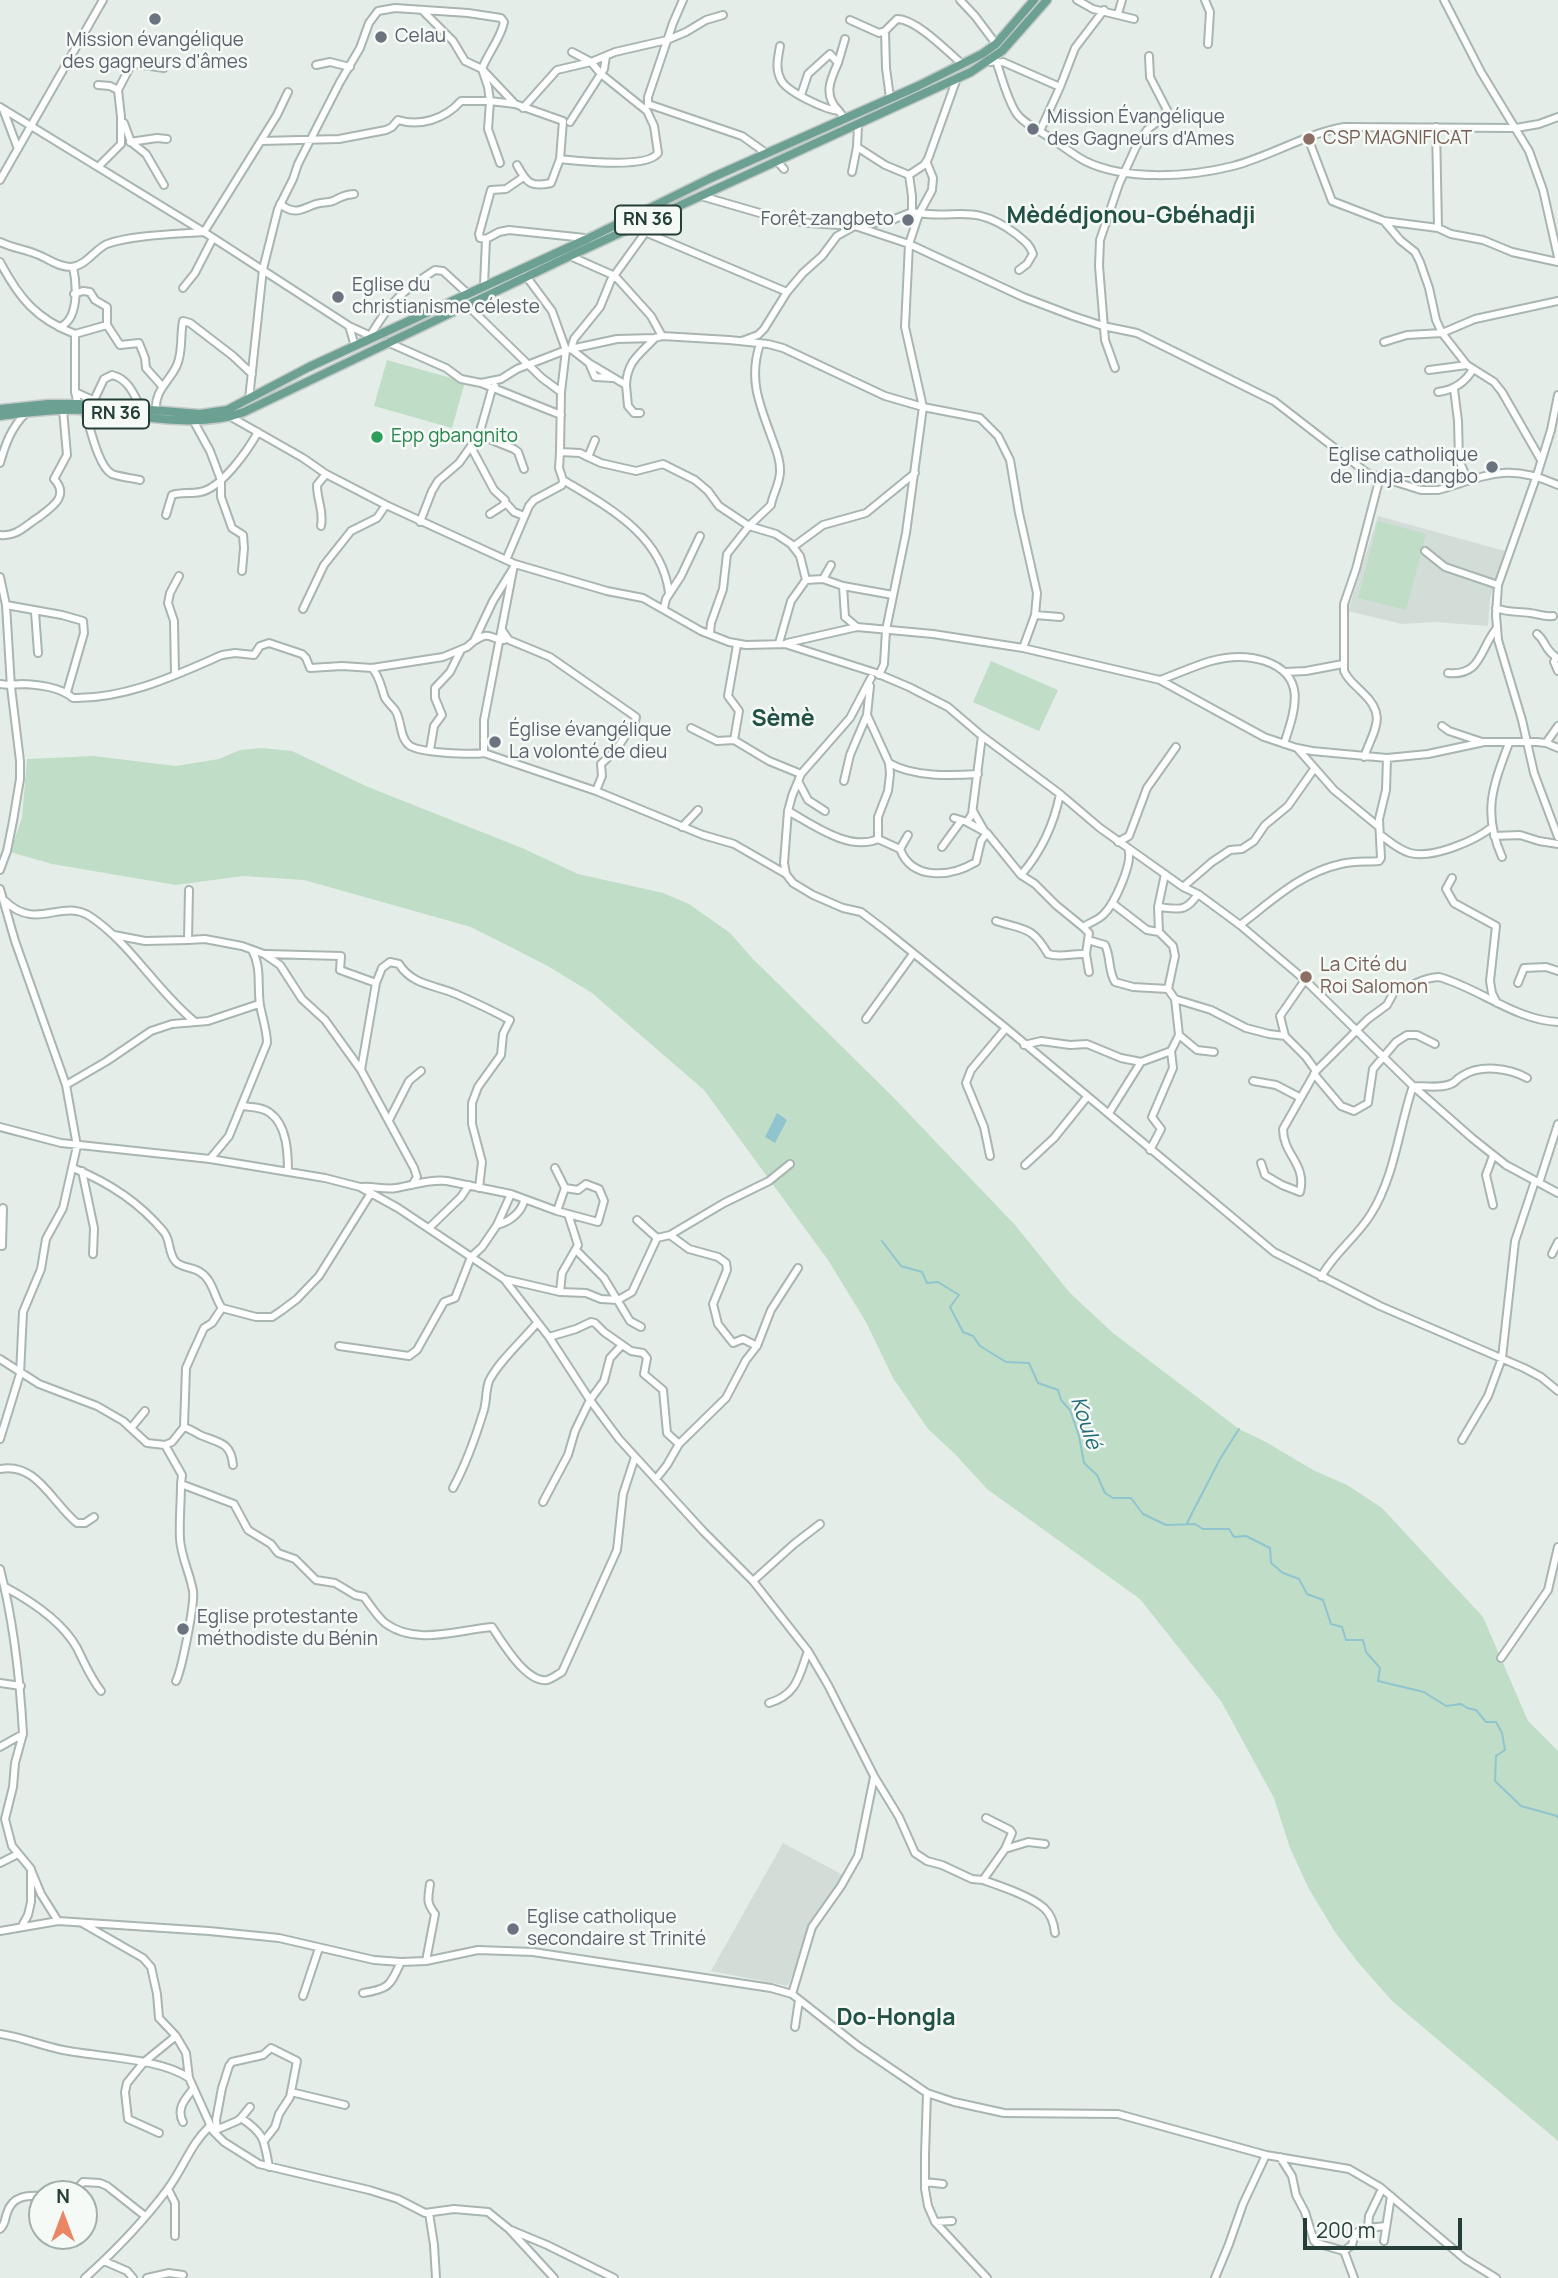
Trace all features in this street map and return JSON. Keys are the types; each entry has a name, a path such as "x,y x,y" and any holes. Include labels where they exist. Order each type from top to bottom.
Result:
{"main road":[{"name":"RN 36","path":"0,416 63,410 96,403 142,410 200,414 217,412 249,399 371,336 587,239 842,114 890,98 982,54 996,44 1034,0"},
{"name":"RN 36","path":"0,409 48,404 193,421 231,417 466,304 995,60 1047,0"}],"street":[{"path":"0,180 103,0"},
{"path":"395,8 398,0"},
{"path":"560,159 615,163 657,157 648,104 667,40 683,0"},
{"path":"960,0 996,44"},
{"path":"1077,0 1093,9 1134,19"},
{"path":"1118,14 1122,0"},
{"path":"1205,0 1210,12 1208,44"},
{"path":"1444,0 1481,72 1529,151 1543,190 1558,257"},
{"path":"249,399 263,269 280,204 360,48 374,15 385,9 395,8 468,13 500,18 504,22 482,69 488,87 488,129 500,163"},
{"path":"422,10 447,34 465,61 482,69 515,104"},
{"path":"1040,131 1075,48 1104,10"},
{"path":"523,108 557,71 667,40 706,20 723,15"},
{"path":"850,20 879,33 897,19 902,19 929,36 962,64"},
{"path":"884,31 890,98"},
{"path":"801,95 808,74 845,39 828,89 831,102 842,114"},
{"path":"780,46 777,69 780,79 801,95 826,109 842,114"},
{"path":"572,52 591,62 601,74 632,97 742,136 766,153"},
{"path":"830,54 838,63"},
{"path":"517,165 522,178 528,182 549,184 560,159 563,131 567,121 604,69 606,56"},
{"path":"1115,368 1106,346 1103,326 1098,251 1111,204 1124,172 1147,130 1152,123 1163,117 1167,110 1150,77 1149,56"},
{"path":"995,60 1060,86"},
{"path":"995,60 1016,113 1040,131 1082,160 1097,166 1158,176 1206,172 1259,158 1322,131 1344,127 1516,128 1558,117"},
{"path":"316,65 330,62 350,67"},
{"path":"121,144 118,90 130,66 136,64 164,68"},
{"path":"909,175 927,163 957,78"},
{"path":"98,85 118,90"},
{"path":"204,232 278,115 288,92"},
{"path":"632,97 648,104"},
{"path":"261,141 339,139 386,130 398,120 411,124 437,119 461,101 515,104 567,121"},
{"path":"1,107 263,269 349,326 371,336 388,307 400,294 435,270 443,271 467,293"},
{"path":"1,107 18,149"},
{"path":"121,117 131,142 146,154 164,185"},
{"path":"852,172 858,125"},
{"path":"1436,127 1438,228"},
{"path":"1308,138 1332,201 1384,221 1438,228 1451,234 1483,240 1512,252 1558,262"},
{"path":"98,167 121,144 167,139"},
{"path":"857,147 885,165 909,175"},
{"path":"777,161 784,169"},
{"path":"915,213 932,190 933,178 927,163"},
{"path":"786,874 784,863 788,811 801,774 850,718 884,664 886,630 906,533 923,407 905,327 909,244 915,213 909,175"},
{"path":"522,178 503,191 491,191 478,234 480,238 486,239 509,230 587,239"},
{"path":"280,204 293,211 300,211 342,195 354,194"},
{"path":"701,196 777,218 809,223 855,226 915,213 969,213 984,216 1000,222 1032,250 1031,258 1018,270"},
{"path":"658,216 611,280 600,307 568,349 561,391 559,468 563,480 621,517 644,537 664,570 669,593"},
{"path":"1384,221 1406,246 1415,252 1442,333 1470,367 1494,382 1502,392 1541,460"},
{"path":"855,226 909,244 1023,297 1103,326 1150,338 1274,401 1367,473 1430,490 1502,472 1537,475 1558,485"},
{"path":"740,341 758,335 764,329 786,292 822,256 832,241 855,226"},
{"path":"633,228 786,292"},
{"path":"0,242 36,254 55,264 73,267 107,244 204,232"},
{"path":"183,288 195,273 213,239"},
{"path":"484,285 486,239"},
{"path":"570,256 615,276 651,316 658,337"},
{"path":"0,262 9,279 37,315 75,334 107,325"},
{"path":"58,327 67,325 71,318 73,267"},
{"path":"526,276 552,311 568,349 626,385"},
{"path":"74,294 90,292 95,300 107,307 107,325 120,345 139,343 145,358 145,368 162,386"},
{"path":"1384,342 1407,335 1442,333 1475,319 1558,301"},
{"path":"466,304 542,378 561,391"},
{"path":"156,411 155,405 162,386 177,365 183,336 182,325 185,321 233,356 252,374"},
{"path":"349,326 355,346"},
{"path":"75,334 75,392 79,407 85,412 91,436 106,468 112,474 140,480"},
{"path":"615,378 626,372 633,361 658,337"},
{"path":"481,383 501,379 529,364 568,349 617,340 658,337 740,341 783,348 885,396 923,407 980,418 998,436 1010,460 1037,593 1035,615 1023,648"},
{"path":"387,342 446,368 461,379 481,383 561,415"},
{"path":"710,634 710,623 723,589 727,554 749,526 771,505 778,483 780,469 777,451 754,382 754,362 760,344"},
{"path":"1429,370 1470,367"},
{"path":"1438,393 1454,389 1468,378 1470,367"},
{"path":"626,372 628,406 634,413 640,414"},
{"path":"75,392 96,403 104,379 112,375 126,382 142,410"},
{"path":"420,522 438,481 459,463 479,435 492,389 501,379"},
{"path":"1454,389 1459,460 1468,481"},
{"path":"1558,395 1537,475 1498,585 1496,608 1496,629 1534,773 1558,837"},
{"path":"0,534 8,536 21,530 52,509 59,500 61,492 54,479 66,455 63,410"},
{"path":"0,463 9,437 25,414"},
{"path":"231,417 326,474 420,522 515,565 607,591 643,598 701,631 737,645 782,643 857,627 967,639 1023,648 1160,680 1249,729 1297,748 1387,758 1427,754 1484,743 1546,743 1558,748"},
{"path":"193,421 210,451 221,480 221,497 232,528 243,535 242,571"},
{"path":"166,515 172,495 200,492 221,480 244,456 258,432"},
{"path":"479,435 518,452 524,469"},
{"path":"588,457 595,440"},
{"path":"471,447 494,490 514,512 524,516"},
{"path":"560,452 580,453 601,463 636,471 659,465 667,466 695,480 719,506 749,526 776,534 793,547 800,556 806,580 787,609 782,643"},
{"path":"793,547 824,525 866,513 915,473"},
{"path":"321,526 324,512 319,502 317,485 326,474"},
{"path":"1364,757 1378,714 1376,708 1346,677 1343,664 1344,604 1380,477"},
{"path":"506,559 524,516 534,500 559,488 563,480"},
{"path":"490,514 502,508 505,502"},
{"path":"303,609 324,565 352,531 377,518 386,505"},
{"path":"664,608 669,593 681,576 700,536"},
{"path":"1425,551 1445,567 1498,585"},
{"path":"484,753 484,720 504,639 502,630 515,565"},
{"path":"474,642 493,601 515,565"},
{"path":"823,579 831,565"},
{"path":"176,674 174,628 168,603 179,576"},
{"path":"0,577 6,605 20,779 7,851 0,870"},
{"path":"806,580 823,579 843,586 893,595"},
{"path":"842,629 845,617 843,586"},
{"path":"6,605 83,621 85,624 67,692"},
{"path":"1496,608 1508,613 1529,612 1540,616 1553,616"},
{"path":"35,612 38,653"},
{"path":"1035,615 1060,617"},
{"path":"845,617 857,627"},
{"path":"1448,673 1462,674 1470,671 1477,664 1496,629"},
{"path":"1537,634 1543,639 1548,652 1557,658 1554,663 1558,671"},
{"path":"0,684 11,687 20,684 67,692 73,698 143,688 222,655 254,655 260,646 269,643 302,654 310,668 372,668 443,657 461,650 482,636 489,635 550,657 636,717 616,750 601,764 602,776 596,791"},
{"path":"782,643 909,687 948,707 1118,842 1240,925 1305,980 1413,1086 1493,1156 1558,1193"},
{"path":"734,740 739,711 729,696 737,645"},
{"path":"430,750 434,726 442,715 435,698 435,688 450,672 461,650"},
{"path":"1160,680 1210,661 1236,657 1257,659 1276,665 1286,671 1293,684 1294,700 1284,744"},
{"path":"1286,671 1306,671 1343,664"},
{"path":"372,668 378,676 387,701 396,711 404,739 415,749 446,753 484,753 596,791 682,827 734,844 786,874 793,883 813,895 843,908 861,912 1006,1028 1274,1252 1418,1324 1541,1377 1558,1391"},
{"path":"844,781 850,755 867,715 876,675"},
{"path":"867,715 889,763 889,784 878,817 878,839"},
{"path":"1442,726 1484,743"},
{"path":"1546,743 1558,726"},
{"path":"691,728 717,741 734,740 774,764 801,774"},
{"path":"982,736 973,811 986,832 1021,875 1035,884 1087,933 1105,945 1115,982 1133,987 1168,989"},
{"path":"1502,857 1492,827 1490,803 1509,743"},
{"path":"1089,972 1087,933 1112,903 1128,867 1131,850 1129,836 1147,788 1176,747"},
{"path":"1297,748 1334,790 1379,827"},
{"path":"1240,925 1273,898 1307,876 1344,863 1379,861 1382,836 1379,827 1386,790 1387,758"},
{"path":"889,763 930,773 978,774"},
{"path":"1183,887 1230,850 1242,849 1254,841 1265,825 1288,806 1314,769"},
{"path":"799,783 808,800 825,811"},
{"path":"1021,875 1050,829 1060,794"},
{"path":"682,827 698,810"},
{"path":"788,811 843,839 860,842 878,839 900,849 905,859 925,873 941,874 976,862 986,832"},
{"path":"942,847 960,821 973,811"},
{"path":"960,821 986,832"},
{"path":"1382,836 1407,852 1418,854 1473,840 1492,827"},
{"path":"900,849 908,835"},
{"path":"1494,836 1520,835 1558,844"},
{"path":"1118,842 1129,836"},
{"path":"1128,867 1138,860 1146,860"},
{"path":"1027,868 1035,884"},
{"path":"1159,932 1158,906 1165,874"},
{"path":"1452,878 1446,889 1454,903 1496,926 1490,981 1497,1003"},
{"path":"0,890 15,941 66,1085 77,1146 63,1208 46,1240 41,1269 23,1312 20,1374 0,1439"},
{"path":"188,940 189,890"},
{"path":"1158,906 1185,908 1190,906 1198,894"},
{"path":"4,900 12,908 26,914 40,916 65,910 80,911 90,916 114,935 143,970 194,1021"},
{"path":"1112,903 1147,930 1159,932 1173,946 1175,956 1168,989 1175,999 1179,1035 1171,1051 1173,1068 1152,1117 1161,1129 1150,1150"},
{"path":"996,921 1034,934 1048,954 1062,957 1073,953 1086,954"},
{"path":"114,935 145,941 205,939 242,946 264,954 280,965 302,999 325,1020 361,1070 417,1175 412,1185"},
{"path":"210,1159 229,1136 267,1043 259,1004 258,960 252,950"},
{"path":"264,954 341,956 340,970 376,983"},
{"path":"866,1019 913,954"},
{"path":"361,1070 376,983 385,965 396,962 404,972 426,985 455,993 510,1020 503,1034 501,1055 478,1087 472,1103 472,1124 482,1162 479,1188"},
{"path":"1518,983 1524,968 1546,967 1558,971"},
{"path":"1261,1163 1265,1175 1300,1192 1300,1168 1286,1146 1283,1129 1315,1073 1368,1019 1387,1005 1395,990 1429,977 1448,979 1529,1016 1558,1022"},
{"path":"1284,1036 1281,1013 1305,980"},
{"path":"1175,999 1211,1010 1246,1028 1284,1036 1306,1057 1340,1106 1354,1111 1368,1104 1373,1069 1396,1042 1407,1035 1417,1035 1435,1044"},
{"path":"66,1085 151,1031 172,1024 208,1021 259,1004"},
{"path":"990,1156 984,1127 966,1083 971,1070 1006,1028"},
{"path":"1179,1035 1197,1051 1214,1052"},
{"path":"1024,1045 1041,1041 1070,1045 1087,1044 1121,1058 1141,1062 1171,1051"},
{"path":"1108,1113 1141,1062"},
{"path":"1413,1086 1452,1084 1462,1075 1479,1070 1514,1070 1527,1078"},
{"path":"389,1120 409,1081 421,1071"},
{"path":"1254,1081 1276,1085 1299,1097"},
{"path":"1321,1277 1377,1204 1386,1182 1413,1086"},
{"path":"1025,1165 1054,1138 1087,1097"},
{"path":"242,1106 262,1109 272,1114 285,1137 288,1172"},
{"path":"1462,1440 1488,1396 1502,1358 1515,1241 1558,1125"},
{"path":"0,1127 77,1146 210,1159 360,1187 378,1186 392,1189 436,1180 469,1185 511,1194 598,1222 604,1199 599,1189 586,1184 578,1190 565,1188 555,1168"},
{"path":"1493,1156 1486,1175 1493,1205"},
{"path":"657,1238 670,1235 724,1203 769,1181 790,1164"},
{"path":"73,1167 118,1191 166,1233 176,1263 200,1272 211,1284 222,1308"},
{"path":"82,1171 94,1228 93,1254"},
{"path":"1550,1188 1558,1184"},
{"path":"429,1228 461,1197 469,1185"},
{"path":"360,1187 429,1228 505,1279 560,1292 586,1293 601,1299 618,1300 632,1292 657,1238"},
{"path":"557,1211 565,1188"},
{"path":"222,1308 256,1317 272,1317 297,1299 318,1276 371,1193"},
{"path":"339,1346 409,1356 417,1350 444,1302 455,1298 471,1257 482,1247 497,1225 511,1194"},
{"path":"497,1225 507,1222 520,1211 524,1200"},
{"path":"2,1246 4,1208"},
{"path":"560,1292 562,1273 578,1245 568,1214"},
{"path":"637,1220 657,1238"},
{"path":"670,1235 689,1249 718,1257 726,1263 727,1270 714,1300 718,1324 733,1343 743,1339 757,1346"},
{"path":"1552,1254 1558,1242"},
{"path":"576,1250 604,1278 630,1321 641,1327"},
{"path":"656,1479 678,1444 726,1398 746,1360 757,1346 771,1310 798,1268"},
{"path":"505,1279 550,1337 590,1400 635,1457 753,1581 808,1651 874,1776 899,1816 915,1853 927,1861 1030,1899 1045,1909 1053,1922 1055,1933"},
{"path":"0,1359 20,1374 53,1391 97,1406 131,1428 147,1443 165,1445 172,1442 184,1427 186,1368 204,1328 212,1323 222,1308"},
{"path":"550,1337 591,1322 622,1345 634,1352 643,1353 647,1358 644,1374 663,1390 665,1426 667,1433 678,1444"},
{"path":"453,1488 467,1464 484,1410 489,1382 537,1323"},
{"path":"543,1502 568,1455 575,1431 590,1400 604,1381 610,1359 622,1345"},
{"path":"131,1428 145,1411"},
{"path":"184,1427 224,1445 230,1451 233,1465"},
{"path":"165,1445 182,1475 180,1538 191,1576 193,1594 183,1661 176,1681"},
{"path":"181,1484 234,1504 248,1530 271,1544 278,1553 295,1559 316,1580 335,1583 355,1595 364,1597 383,1622 407,1634 450,1633 492,1627 511,1656 534,1678 547,1680 562,1672 617,1550 623,1494 635,1457"},
{"path":"0,1469 12,1468 33,1475 77,1522 85,1522 94,1517"},
{"path":"753,1581 820,1524"},
{"path":"1501,1658 1548,1590 1558,1547"},
{"path":"0,1569 21,1686 23,1734 5,1819 12,1846 31,1869 41,1894 58,1921"},
{"path":"5,1587 45,1613 69,1636 89,1676 101,1691"},
{"path":"769,1703 783,1698 794,1687 808,1651"},
{"path":"0,1683 21,1686"},
{"path":"0,1747 23,1734"},
{"path":"792,1994 812,1927 858,1856 874,1776"},
{"path":"983,1880 1005,1849 1012,1833 986,1818"},
{"path":"1005,1849 1028,1842 1045,1844"},
{"path":"0,1863 18,1854"},
{"path":"22,1926 28,1916 31,1902 31,1869"},
{"path":"426,1961 435,1914 428,1905 430,1884"},
{"path":"0,1931 58,1921 79,1921 279,1938 374,1960 401,1962 426,1961 478,1950 533,1952 771,1988 792,1994 858,2046 927,2093 954,2102 1004,2113 1118,2114 1266,2155 1349,2169 1382,2189 1465,2259 1496,2278"},
{"path":"79,1921 146,1961 151,1967 159,2018 176,2036 186,2053 193,2088 213,2129 224,2142 240,2154 269,2167 369,2190 398,2199 419,2211 429,2213 454,2209 482,2210 509,2229 554,2278"},
{"path":"303,1996 319,1948"},
{"path":"363,1993 387,1987 401,1962"},
{"path":"795,2027 799,2000"},
{"path":"0,2034 60,2049 144,2063 184,2074 189,2078"},
{"path":"159,2133 130,2120 125,2092 127,2083 144,2063 176,2036"},
{"path":"213,2129 229,2066 236,2060 263,2055 274,2048 297,2061 291,2092 275,2127 264,2141"},
{"path":"183,2122 180,2116 182,2106 193,2088"},
{"path":"291,2092 345,2105"},
{"path":"927,2093 925,2182 926,2197 934,2222 987,2278"},
{"path":"85,2278 104,2261 167,2189 191,2147 213,2129 237,2121 250,2106"},
{"path":"241,2118 259,2130 269,2167"},
{"path":"1215,2278 1243,2204 1266,2155"},
{"path":"1280,2157 1292,2176 1296,2195 1316,2244 1348,2250 1355,2233 1386,2226"},
{"path":"925,2182 943,2184"},
{"path":"98,2183 145,2216"},
{"path":"167,2189 174,2201 175,2236"},
{"path":"1368,2228 1371,2209 1382,2189"},
{"path":"0,2229 5,2224 7,2212 15,2200 28,2195"},
{"path":"1384,2241 1391,2196"},
{"path":"429,2213 436,2278"},
{"path":"934,2222 952,2221"},
{"path":"509,2229 614,2278"},
{"path":"1344,2251 1354,2278"},
{"path":"104,2261 127,2271 133,2278"},
{"path":"148,2278 169,2273 183,2275"}],"shaded area":[{"path":"1378,516 1505,551 1490,599 1488,626 1434,622 1402,624 1348,611"},
{"path":"783,1843 845,1876 811,1925 788,1986 711,1971"}],"green space":[{"path":"387,360 465,382 452,428 374,406"},
{"path":"1378,521 1426,534 1406,610 1358,598"},
{"path":"991,661 1058,690 1039,731 973,702"},
{"path":"261,748 292,751 368,787 522,848 578,874 663,893 689,904 730,933 893,1097 1015,1225 1070,1293 1113,1333 1239,1429 1313,1470 1347,1485 1382,1508 1483,1617 1528,1721 1558,1751 1558,2141 1392,2001 1357,1961 1335,1932 1309,1889 1290,1848 1274,1798 1221,1701 1140,1599 987,1489 928,1429 893,1378 866,1322 828,1260 704,1090 592,993 546,965 471,927 304,880 243,876 176,885 52,864 10,852 22,818 27,759 94,756 176,766 219,759 240,750"}],"water":[{"path":"777,1113 787,1120 775,1143 765,1137"}],"waterway":[{"name":"Koulé","path":"882,1241 901,1266 922,1272 927,1283 938,1282 959,1295 950,1307 963,1332 973,1336 980,1346 1006,1362 1029,1363 1038,1383 1058,1390 1061,1400 1070,1410 1084,1463 1097,1475 1105,1493 1113,1498 1131,1498 1143,1514 1166,1525 1195,1524 1203,1529 1229,1529 1234,1537 1246,1536 1270,1548 1271,1563 1283,1573 1299,1579 1307,1594 1323,1600 1331,1624 1342,1627 1346,1640 1363,1640 1366,1652 1380,1668 1378,1681 1424,1692 1446,1706 1461,1704 1476,1710 1486,1722 1496,1722 1502,1733 1505,1750 1496,1756 1495,1781 1521,1806 1558,1818"},
{"path":"1187,1523 1220,1459 1239,1429"}],"place":[{"name":"Mission évangélique des gagneurs d'âmes","path":"155,19"},
{"name":"Celau","path":"381,37"},
{"name":"Mission Évangélique des Gagneurs d'Ames","path":"1033,129"},
{"name":"CSP MAGNIFICAT","path":"1309,139"},
{"name":"Forêt zangbeto","path":"908,220"},
{"name":"Eglise du christianisme céleste","path":"338,297"},
{"name":"Epp gbangnito","path":"377,437"},
{"name":"Eglise catholique de lindja-dangbo","path":"1492,467"},
{"name":"Église évangélique La volonté de dieu","path":"495,742"},
{"name":"La Cité du Roi Salomon","path":"1306,977"},
{"name":"Eglise protestante méthodiste du Bénin","path":"183,1629"},
{"name":"Eglise catholique secondaire st Trinité","path":"513,1929"}],"district":[{"name":"Mèdédjonou-Gbéhadji","path":"1131,217"},
{"name":"Sèmè","path":"783,720"},
{"name":"Do-Hongla","path":"896,2019"}]}
